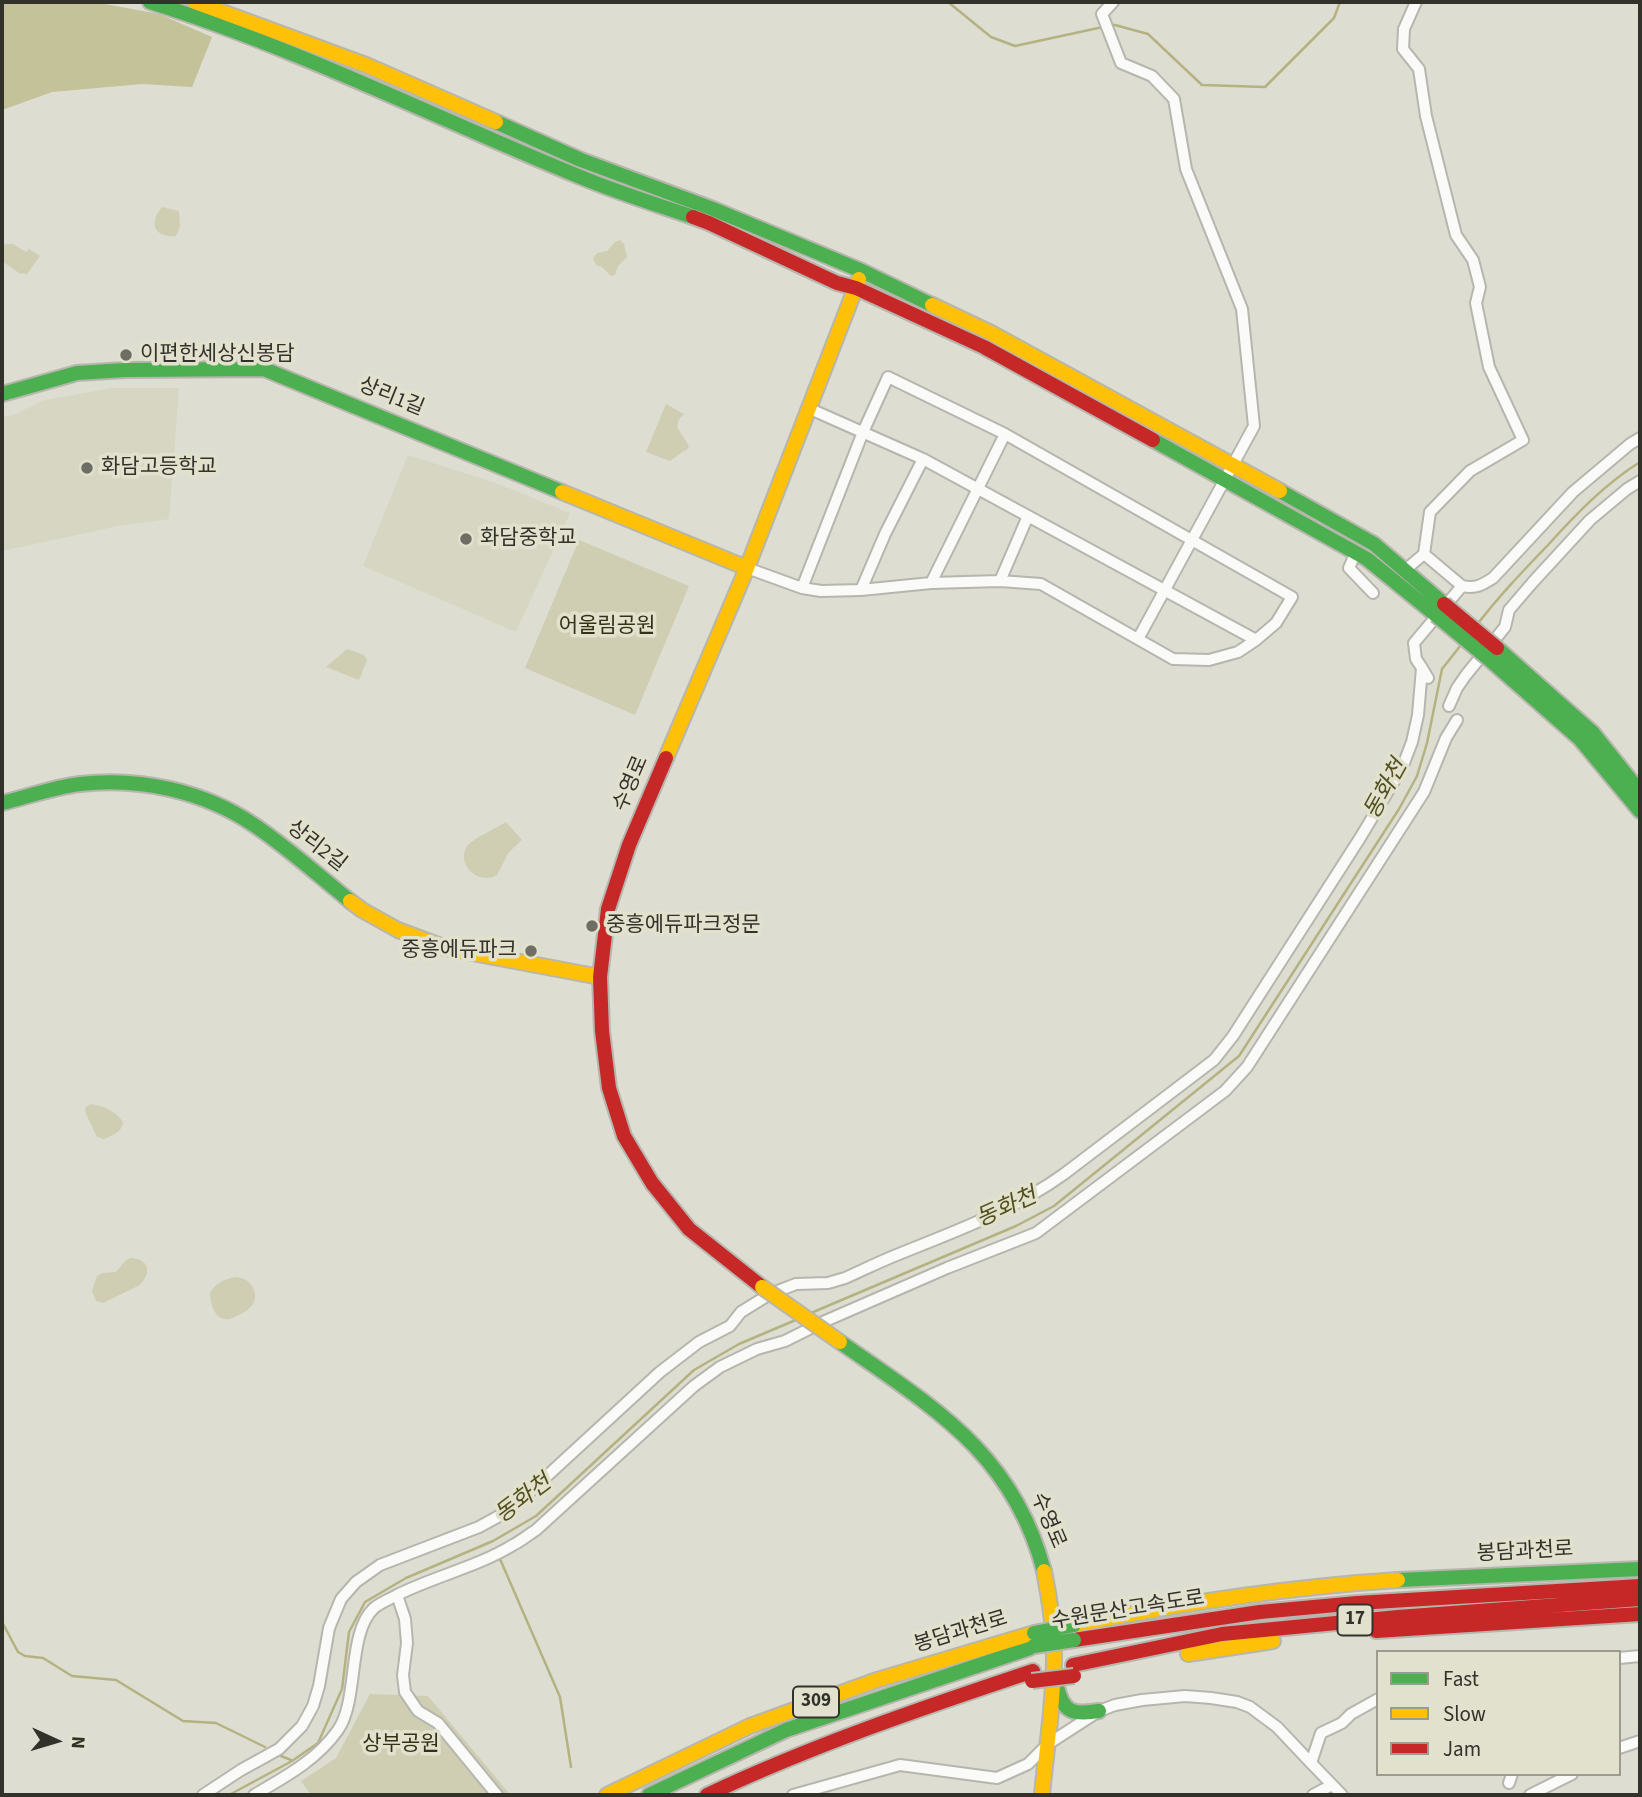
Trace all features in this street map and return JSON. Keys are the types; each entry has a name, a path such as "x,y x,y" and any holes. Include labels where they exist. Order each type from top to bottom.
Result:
{"main road":[{"path":"150,2 188,13 356,80 580,177 709,223 836,283 856,288 984,347 1367,559 1440,610 1593,733 1640,792"},
{"path":"195,2 366,65 581,160 713,209 862,271 991,332 1374,544 1405,570 1440,610"},
{"name":"수영로","path":"862,271 747,568 629,845 608,909 600,977 601,1031 609,1088 624,1136 652,1183 690,1229 762,1287 944,1418 972,1442 1003,1479 1023,1512 1039,1548 1049,1591 1054,1640 1054,1670 1042,1795"},
{"name":"상리1길","path":"2,394 78,373 264,369 747,568"},
{"path":"1493,654 1580,739 1640,811"},
{"name":"상리2길","path":"2,803 79,784 125,782 174,789 218,805 253,824 362,910 398,930 446,948 600,977"},
{"name":"봉담과천로","path":"1074,1632 1162,1606 1293,1588 1640,1569"},
{"name":"수원문산고속도로","path":"649,1795 786,1730 1034,1640 1074,1632 1357,1603 1640,1586"},
{"name":"수원문산고속도로","path":"707,1795 767,1767 898,1716 1032,1676 1073,1670 1222,1634 1398,1616 1640,1599"},
{"path":"1073,1670 1333,1634 1640,1614"},
{"name":"봉담과천로","path":"607,1795 750,1726 877,1680 1034,1640"},
{"path":"1054,1670 1058,1694 1065,1708 1077,1713 1099,1711"},
{"name":"309","path":"724,1795 778,1771 1032,1676"}],"street":[{"path":"1113,2 1102,14 1121,63 1152,76 1174,99 1186,169 1242,309 1254,426 1138,639"},
{"path":"1405,570 1424,554 1430,512 1470,471 1523,440 1489,367 1476,303 1480,286 1473,260 1456,235 1426,116 1419,69 1403,50 1404,29 1416,2"},
{"path":"747,568 802,588 821,591 931,583 1000,581 1041,584 1173,659 1209,660 1238,652 1276,623 1292,597 1005,434 888,377 863,432 802,588"},
{"path":"808,408 923,459 1256,640"},
{"path":"931,583 1005,434"},
{"path":"1424,554 1462,586 1480,586 1493,578 1573,492 1640,438"},
{"path":"861,590 923,459"},
{"path":"1449,706 1461,681 1505,627 1509,610 1590,520 1640,481"},
{"path":"1000,581 1028,516"},
{"path":"1356,552 1349,568 1373,593"},
{"path":"203,1795 220,1790 241,1770 279,1749 302,1726 313,1706 319,1686 329,1628 341,1599 356,1582 380,1565 478,1527 510,1510 670,1364 699,1342 730,1326 741,1312 770,1294 796,1284 828,1283 845,1278 1022,1202 1064,1174 1214,1060 1233,1036 1402,768 1412,742 1425,673 1416,659 1414,643 1462,586"},
{"path":"254,1795 318,1755 340,1728 347,1711 362,1626 374,1608 414,1586 512,1546 536,1530 694,1386 720,1367 934,1273 1036,1233 1225,1091 1247,1067 1424,792 1446,738 1457,720"},
{"path":"397,1595 405,1619 407,1643 403,1675 405,1692 418,1711 438,1723 497,1795"},
{"path":"1621,1658 1640,1656"},
{"path":"793,1795 900,1765 997,1778 1028,1764 1048,1744 1099,1711 1115,1705 1174,1697 1211,1698 1250,1707 1277,1727 1342,1795"},
{"path":"1311,1763 1321,1733 1342,1723 1351,1714 1376,1700"},
{"path":"1621,1747 1640,1741"},
{"path":"1530,1795 1551,1780"},
{"path":"1314,1795 1332,1785"}],"shaded area":[{"path":"2,2 94,2 159,14 212,37 192,87 142,84 52,92 2,110"},
{"name":"화담고등학교","path":"112,388 179,388 169,519 118,526 2,551 2,417 13,415 45,400"},
{"name":"화담중학교","path":"408,455 496,483 570,513 516,632 363,566"}],"green space":[{"path":"162,207 179,211 180,226 176,236 163,235 156,229 155,219"},
{"path":"620,240 624,244 627,257 618,266 615,275 611,276 596,265 593,258"},
{"path":"13,244 26,252 29,249 40,256 27,274 19,273 2,261 2,246"},
{"path":"666,404 684,414 677,427 689,446 670,461 646,452"},
{"name":"어울림공원","path":"579,540 689,586 635,715 525,668"},
{"path":"347,649 364,655 367,660 359,680 326,667"},
{"path":"506,822 522,840 509,852 497,875 490,878 477,876 471,872 464,860 467,846"},
{"path":"91,1104 117,1115 123,1122 119,1131 104,1139 97,1137 86,1114 85,1108"},
{"path":"131,1258 142,1261 147,1267 140,1285 103,1303 96,1301 92,1291 97,1276 116,1272"},
{"path":"235,1277 250,1283 255,1292 255,1300 241,1314 229,1319 221,1318 213,1309 210,1293 221,1282"},
{"name":"상부공원","path":"370,1694 428,1696 508,1792 506,1795 311,1795 301,1781 336,1758"}],"waterway":[{"path":"948,2 991,37 1015,46 1103,27"},
{"path":"1110,26 1148,34 1202,85 1265,87 1334,18 1340,2"},
{"name":"동화천","path":"1476,626 1511,584 1580,511 1640,462"},
{"name":"동화천","path":"811,1313 1016,1226 1054,1206 1239,1056 1399,809 1417,776 1427,743 1442,669 1461,645"},
{"name":"동화천","path":"229,1795 292,1761 318,1743 342,1689 349,1632 365,1602 406,1578 493,1541 536,1516 694,1370 739,1344 798,1319"},
{"path":"500,1559 560,1697 571,1767"},
{"path":"2,1622 18,1652 25,1656 43,1658 72,1676 116,1680 183,1721 216,1723 265,1747"},
{"path":"281,1756 291,1760"}],"traffic: fast":[{"path":"150,2 259,40 592,182 693,217"},
{"path":"496,122 581,160 713,209 862,271 932,305"},
{"path":"2,394 77,373 264,369 562,492"},
{"path":"1153,440 1367,559 1436,615"},
{"path":"1280,491 1374,544 1444,604"},
{"path":"1436,615 1489,659"},
{"path":"1497,648 1593,733 1640,792"},
{"path":"1489,659 1580,739 1640,811"},
{"path":"2,803 60,787 102,782 148,785 193,795 235,813 254,825 350,901"},
{"path":"840,1342 938,1412 991,1464 1012,1495 1030,1530 1044,1571"},
{"path":"1398,1580 1640,1569"},
{"path":"1034,1633 1074,1625"},
{"path":"1034,1646 1074,1640"},
{"path":"649,1795 786,1730 1030,1648"},
{"path":"1057,1687 1066,1707 1071,1710 1083,1713 1099,1711"}],"traffic: slow":[{"path":"195,2 366,65 496,122"},
{"path":"666,758 747,568 859,279"},
{"path":"932,305 991,333 1280,491"},
{"path":"562,492 747,568"},
{"path":"350,901 398,930 446,948 600,977"},
{"path":"762,1287 840,1342"},
{"path":"1042,1795 1054,1675 1051,1614 1044,1571"},
{"path":"1074,1625 1236,1597 1398,1580"},
{"path":"607,1795 750,1726 877,1680 1034,1633"},
{"path":"1188,1654 1273,1641"}],"traffic: jam":[{"path":"693,217 984,347 1153,440"},
{"path":"1444,604 1497,648"},
{"path":"666,758 629,845 608,909 600,977 602,1031 609,1088 624,1136 652,1183 689,1229 762,1287"},
{"path":"1074,1640 1260,1612 1357,1603 1640,1586"},
{"path":"1073,1665 1222,1634 1398,1617 1640,1599"},
{"path":"1376,1631 1640,1614"},
{"path":"707,1795 827,1744 1033,1671"},
{"path":"1032,1681 1074,1676"}],"place":[{"name":"이편한세상신봉담","path":"126,355"},
{"name":"화담고등학교","path":"87,468"},
{"name":"화담중학교","path":"466,539"},
{"name":"중흥에듀파크정문","path":"592,926"},
{"name":"중흥에듀파크","path":"531,951"}]}
